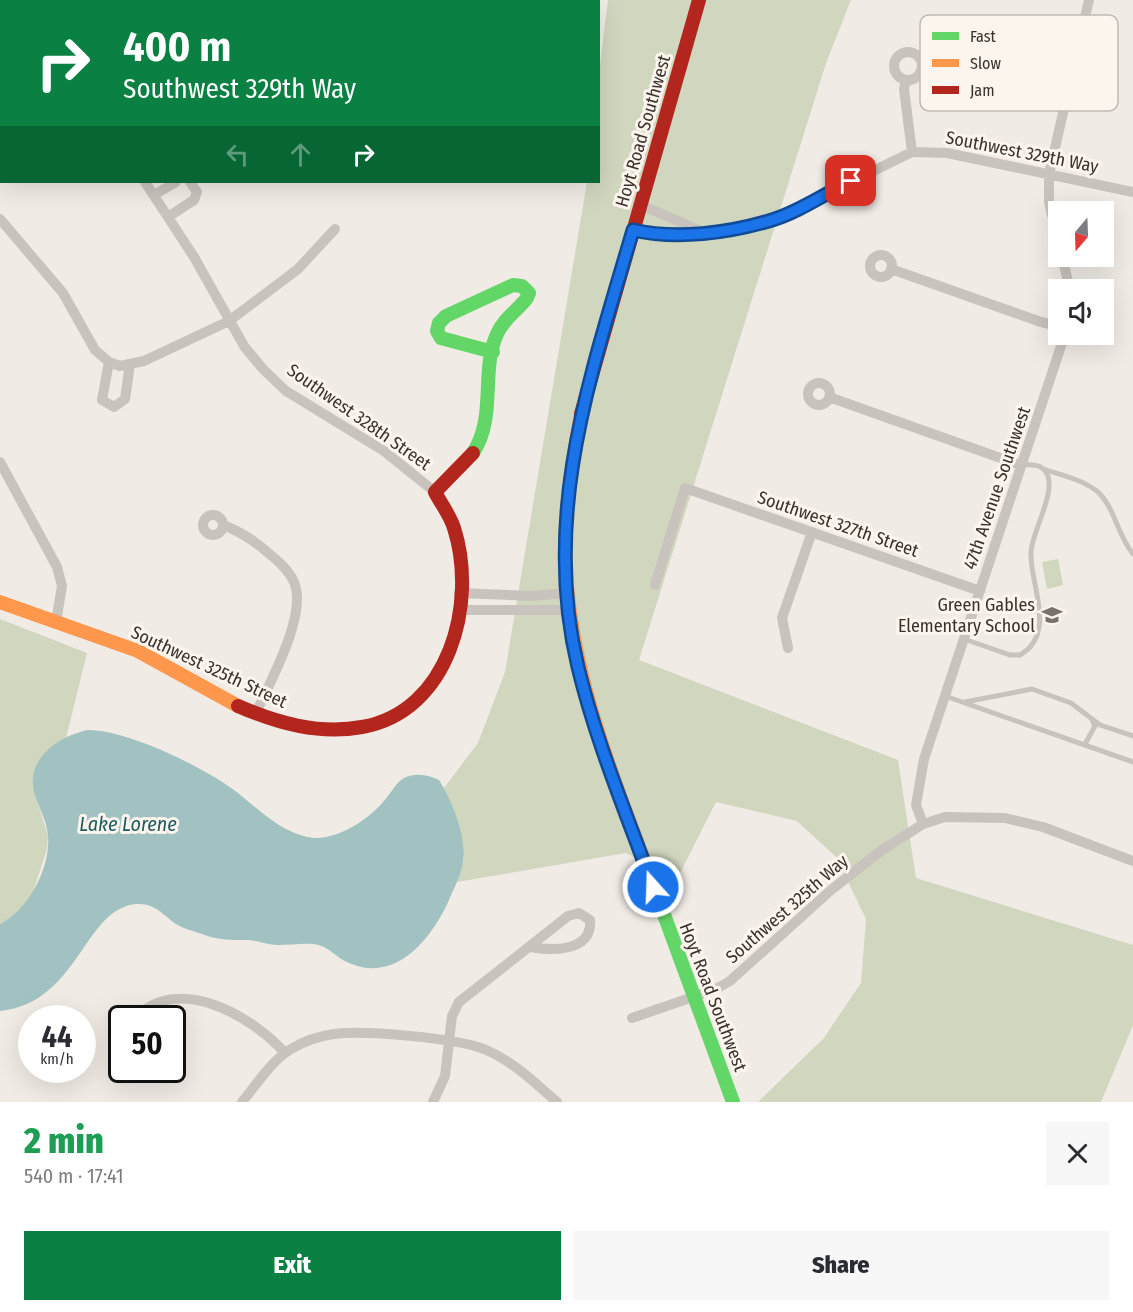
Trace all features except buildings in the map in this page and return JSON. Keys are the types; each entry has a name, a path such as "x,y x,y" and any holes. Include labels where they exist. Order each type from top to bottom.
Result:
{"main road":[{"name":"Hoyt Road Southwest","path":"699,0 582,406 571,461 566,529 567,593 578,666 606,755 693,997 734,1102"},
{"path":"435,492 468,459 480,440 493,352 500,326 528,298 527,288 513,285 446,316 439,323 437,331 441,338 493,352"},
{"name":"Southwest 325th Street","path":"0,602 159,661 184,678 279,722 315,730 342,731 373,726 405,710 428,690 444,666 454,641 459,610 459,549 454,527 435,492"}],"street":[{"path":"1086,15 1089,0"},
{"path":"906,80 904,89 912,152"},
{"path":"1049,201 1049,174 1063,111"},
{"name":"Southwest 329th Way","path":"633,230 657,235 705,233 773,220 912,152 947,153 1133,192"},
{"name":"Southwest 328th Street","path":"146,183 244,346 286,391 384,451 435,492"},
{"path":"154,195 174,183"},
{"path":"168,217 194,200 197,192 191,183"},
{"path":"641,205 705,233"},
{"path":"0,219 63,293 94,350 109,362 125,365 144,361 229,321 298,269 335,229"},
{"path":"891,269 1048,324"},
{"name":"47th Avenue Southwest","path":"923,824 916,805 918,782 1061,345"},
{"path":"109,362 102,400 114,407 125,399 125,365"},
{"path":"829,397 1020,465"},
{"path":"0,462 57,567 62,586 56,622"},
{"name":"Southwest 327th Street","path":"655,585 685,488 980,591"},
{"path":"223,525 262,547 282,564 294,582 298,600 292,627 256,713"},
{"path":"788,648 782,618 812,532"},
{"path":"459,592 532,596 567,593"},
{"path":"459,610 570,609"},
{"name":"Southwest 325th Way","path":"632,1018 716,989 736,976 831,890 882,850 923,824 945,817 1005,818 1043,827 1133,861"},
{"path":"433,1102 445,1076 453,1014 459,1002 568,916 579,913 590,920 587,935 574,946 552,950 531,947"},
{"path":"153,1005 160,1000 170,998 190,1000 249,1021 285,1053"},
{"path":"242,1102 285,1053 309,1041 336,1034 373,1034 450,1041 484,1049 523,1071 557,1102"}],"lane":[{"path":"1020,465 1036,465 1078,481 1100,494 1123,542 1133,554"},
{"path":"964,639 1015,655 1025,652 1034,639 1040,618 1031,549 1049,487 1047,476 1041,468"},
{"path":"964,702 1032,689 1071,703 1100,725 1133,736"},
{"path":"945,696 1133,762"},
{"path":"1084,744 1095,726 1092,718"}],"green space":[{"path":"608,0 851,0 826,63 639,660 898,760 916,878 1133,945 1133,1025 1101,1102 758,1102 823,1039 861,983 866,919 836,857 797,821 716,802 677,879 626,853 457,882 464,859 444,788 478,743 505,672 587,183 600,183 600,65"},
{"path":"1058,559 1063,585 1047,589 1042,562"},
{"path":"0,619 87,653 66,738 46,751 34,791 48,836 47,849 32,895 15,916 0,924"}],"water":[{"name":"Lake Lorene","path":"88,730 124,736 166,752 224,783 279,825 307,837 328,837 349,829 376,809 404,778 413,775 431,777 439,780 449,798 461,831 464,852 461,872 433,929 410,954 382,967 366,968 349,963 324,947 314,944 274,945 208,936 179,926 149,905 137,904 119,909 104,921 64,974 47,991 26,1004 0,1011 0,924 20,909 36,887 46,861 48,848 46,824 34,792 35,769 47,750 66,737"}],"traffic: fast":[{"path":"473,453 480,439 487,409 489,363 492,349 503,324 527,298 529,293 522,286 513,285 446,316 439,323 437,331 441,338 493,352"},
{"path":"652,882 733,1102"}],"traffic: slow":[{"path":"581,414 567,512 565,552 570,612 577,652 597,730 652,882"},
{"path":"0,602 138,651 238,706"}],"traffic: jam":[{"path":"581,414 699,0"},
{"path":"238,706 268,718 298,726 346,729 362,727 392,717 416,700 436,677 450,650 458,620 462,589 461,557 454,528 435,492 473,453"}],"place":[{"name":"Green Gables Elementary School","path":"1052,615"}],"route":[{"path":"653,887 606,755 578,666 567,593 566,529 571,461 582,406 633,230 657,235 705,233 773,220 851,181"}]}
